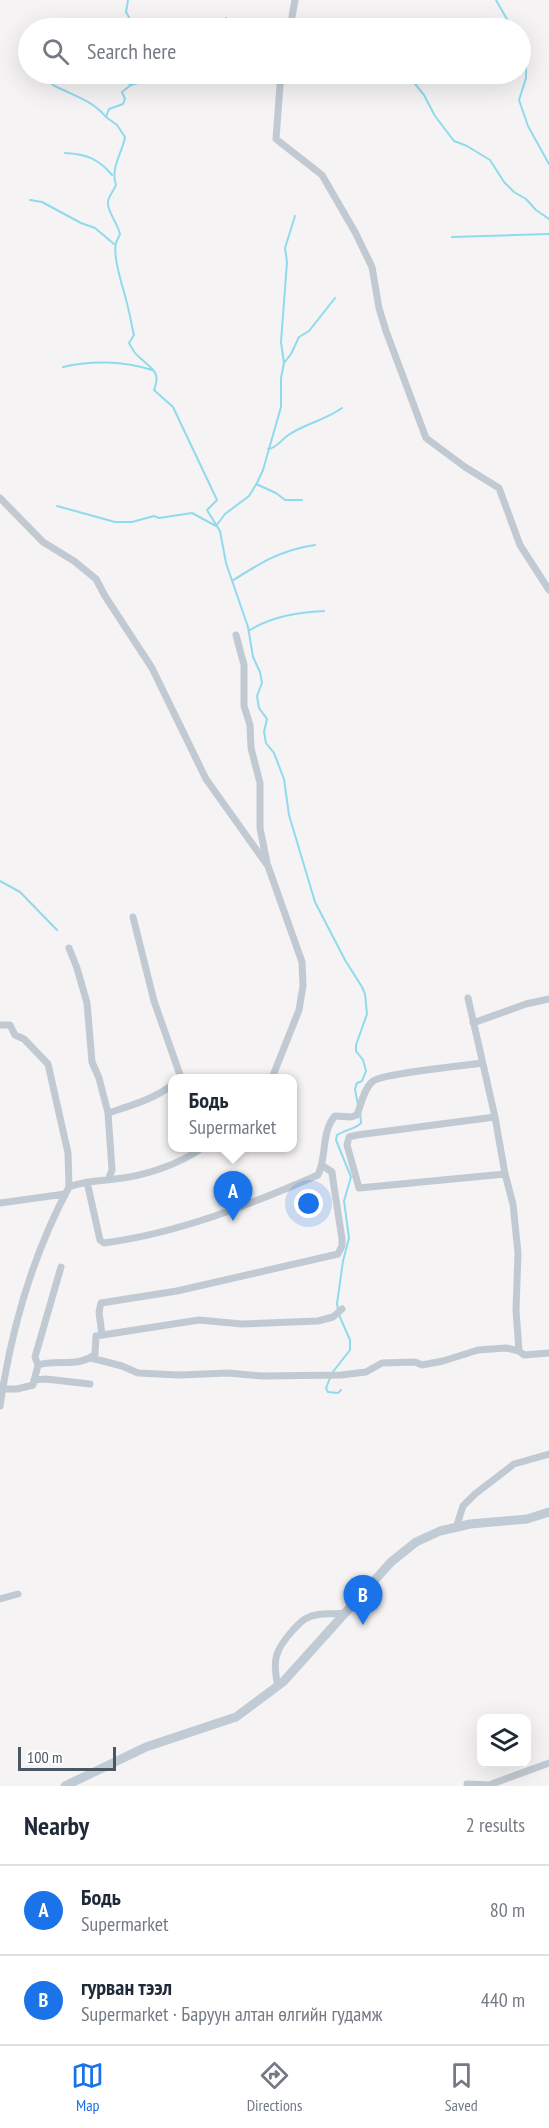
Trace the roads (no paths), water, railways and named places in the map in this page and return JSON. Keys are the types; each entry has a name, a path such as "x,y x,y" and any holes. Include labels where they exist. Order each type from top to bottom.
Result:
{"main road":[{"path":"65,1786 146,1748 237,1717 278,1686 391,1562 416,1542 440,1531 527,1519 549,1512"}],"street":[{"path":"293,18 295,0"},
{"path":"280,84 276,139 322,175 355,232 372,267 379,308 386,331 426,438 465,467 499,488 520,545 549,590"},
{"path":"0,498 43,542 74,561 96,579 152,668 206,779 268,866"},
{"path":"236,635 244,665 244,706 250,724 251,748 260,783 260,828 268,866 302,962 303,986 298,1011 274,1074"},
{"path":"133,917 154,1001 180,1074"},
{"path":"69,948 87,1003 92,1062 99,1078 108,1113 112,1170 108,1180"},
{"path":"468,998 513,1204 518,1253 516,1310 519,1351"},
{"path":"473,1023 526,1004 549,999"},
{"path":"0,1025 10,1025 15,1035 24,1039 48,1064 68,1152 67,1190 34,1262 9,1351 0,1406"},
{"path":"87,1182 100,1240 104,1243 142,1237 224,1214 318,1175 322,1166 328,1124 335,1116 357,1115 367,1088 373,1081 390,1075 482,1064"},
{"path":"108,1113 137,1103 168,1088"},
{"path":"495,1117 357,1134 349,1137 347,1145 359,1188 505,1174"},
{"path":"0,1203 67,1190 87,1182 108,1180 158,1169 196,1152"},
{"path":"102,1335 99,1312 101,1303 177,1291 338,1254 342,1246 342,1239 332,1172 322,1166"},
{"path":"2,1389 17,1389 33,1385 38,1365 35,1357 61,1267"},
{"path":"38,1365 86,1361 95,1354 96,1336 199,1320 242,1324 318,1321 333,1317 342,1309"},
{"path":"91,1358 138,1372 179,1375 228,1373 262,1377 366,1372 382,1363 414,1362 422,1365 478,1350 506,1348 519,1351 524,1355 549,1353"},
{"path":"34,1380 90,1384"},
{"path":"456,1528 464,1506 475,1494 514,1464 549,1454"},
{"path":"0,1599 18,1594"},
{"path":"278,1686 275,1664 277,1652 282,1642 296,1626 306,1618 313,1616 344,1613"},
{"path":"467,1784 489,1786 549,1763"}],"waterway":[{"path":"128,0 126,12 129,18"},
{"path":"496,0 506,18"},
{"path":"51,84 90,103 106,117"},
{"path":"129,84 131,85 122,92 125,99 123,104 109,109 106,117 117,125 125,137 115,167 116,185 108,206 120,234 115,250 134,335 129,343 135,353 154,370 157,378 154,390 173,407 217,500 207,510 220,531 226,563 248,627 253,657 260,672 262,683 257,696 259,708 267,719 264,732 266,743 274,753 284,779 289,815 315,902 365,994 367,1014 356,1051 363,1060 366,1071 362,1081 357,1083 355,1089 358,1105"},
{"path":"415,84 454,141 490,160 504,182 549,219"},
{"path":"524,84 519,100 528,126 549,164"},
{"path":"65,153 92,158 112,175"},
{"path":"30,200 42,202 95,228 114,244"},
{"path":"284,363 281,342 287,262 285,248 295,216"},
{"path":"452,237 549,234"},
{"path":"57,506 115,522 132,522 154,516 159,518 192,513 216,526 225,514 249,496 257,483 263,470 281,407 281,378 284,363 299,337 309,331 335,298"},
{"path":"63,367 108,362 152,370"},
{"path":"268,449 276,446 300,428 342,408"},
{"path":"256,484 285,500 302,500"},
{"path":"232,581 271,558 315,545"},
{"path":"250,630 286,616 324,611"},
{"path":"0,881 20,892 57,930"},
{"path":"341,1390 338,1393 328,1392 326,1388 332,1373 350,1350 350,1340 339,1315 337,1304 349,1238 344,1201 351,1177 336,1140 337,1135 361,1123 360,1110"}],"place":[{"name":"Бодь","path":"233,1221"},
{"name":"гурван тээл","path":"363,1625"}]}
